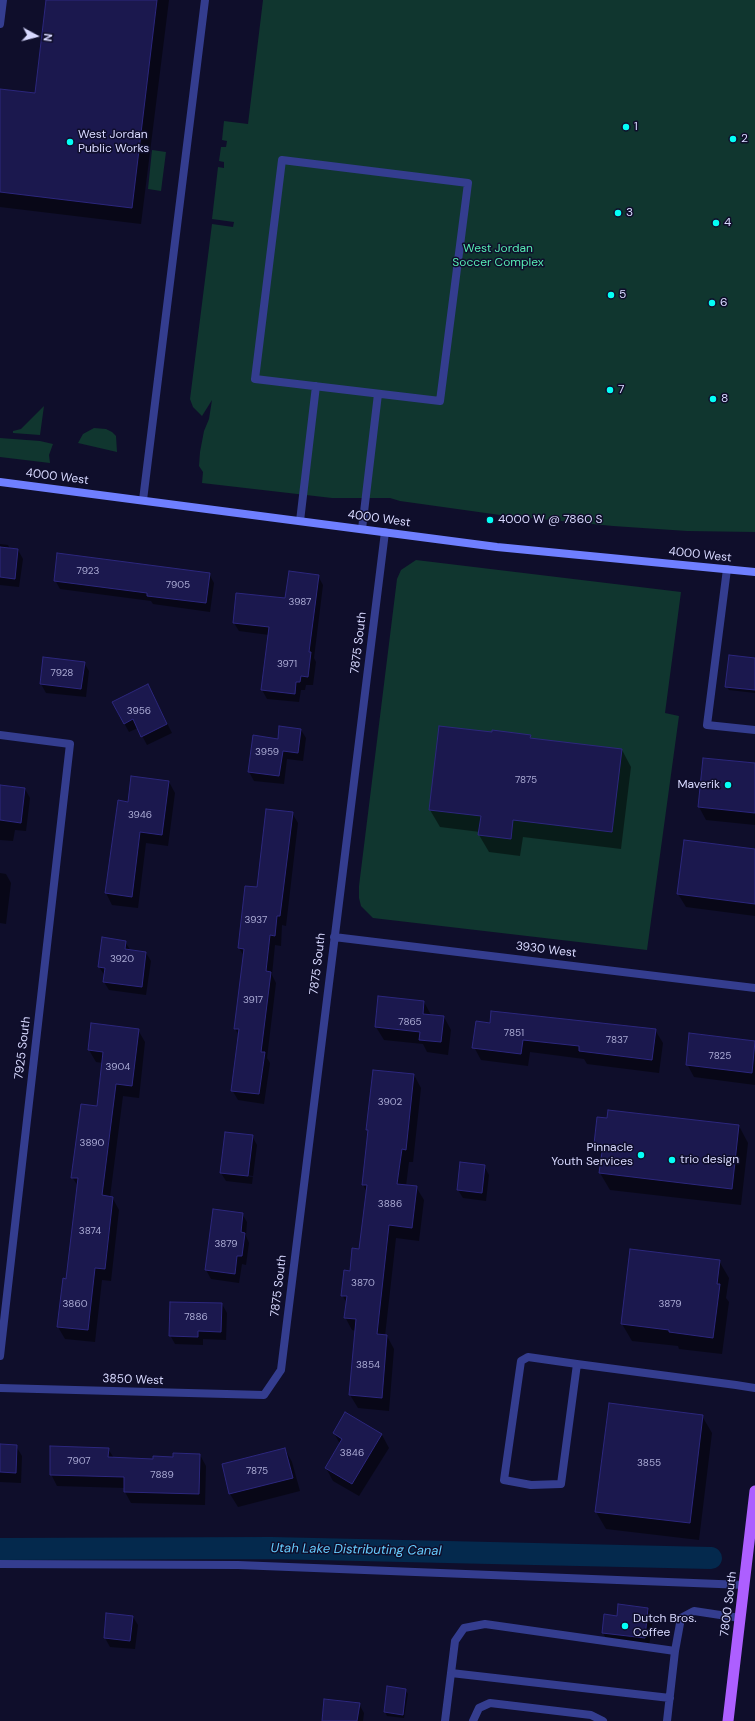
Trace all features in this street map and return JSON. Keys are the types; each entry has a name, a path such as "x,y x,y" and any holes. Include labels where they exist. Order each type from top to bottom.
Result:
{"main road":[{"name":"4000 West","path":"0,482 497,547 755,572"},
{"name":"7800 South","path":"728,1721 755,1491"}],"street":[{"path":"0,24 3,0"},
{"path":"143,500 205,0"},
{"path":"282,160 468,183 440,401 316,386 255,379 282,160"},
{"path":"300,521 316,386"},
{"path":"362,529 378,394"},
{"name":"7875 South","path":"264,1395 281,1370 385,532"},
{"path":"727,569 707,725 755,730"},
{"name":"7925 South","path":"0,735 70,744 0,1356"},
{"name":"3930 West","path":"334,937 755,988"},
{"path":"577,1364 561,1484 531,1484 504,1480 521,1361 528,1357 755,1388"},
{"name":"3850 West","path":"0,1388 264,1395"},
{"path":"0,1564 238,1565 744,1585"},
{"path":"667,1721 675,1651 681,1618 694,1611 740,1618"},
{"path":"444,1721 455,1641 464,1628 485,1624 675,1651"},
{"path":"451,1673 670,1698"},
{"path":"473,1721 479,1708 490,1702 590,1715 603,1721"}],"green space":[{"name":"West Jordan Soccer Complex","path":"263,0 755,0 755,532 687,531 613,526 500,515 400,501 390,498 332,498 202,483 203,472 199,466 200,452 204,431 209,419 212,400 202,416 193,407 190,399 212,224 233,227 234,222 212,219 218,167 224,168 224,162 219,161 221,147 226,147 227,141 222,140 224,121 248,124"},
{"path":"152,150 166,152 161,191 148,189"},
{"path":"44,406 40,435 13,433 13,431 21,429"},
{"path":"94,428 106,429 116,436 117,452 78,443 83,434"},
{"path":"0,438 40,441 53,444 49,455 50,463 0,457"},
{"path":"416,560 681,592 665,713 679,716 647,950 373,918 361,906 359,886 397,579 401,570"}],"building":[{"name":"West Jordan Public Works","path":"46,0 157,0 132,208 0,192 0,89 35,93"},
{"path":"0,547 18,549 15,579 0,577"},
{"path":"57,553 210,573 206,603 147,596 147,593 54,581"},
{"path":"289,571 319,575 309,652 311,652 308,677 301,676 300,682 296,682 295,694 261,690 269,627 233,623 236,593 285,598"},
{"path":"729,655 755,658 755,690 725,687"},
{"path":"43,657 85,662 81,689 40,684"},
{"path":"148,684 167,724 141,737 133,719 124,724 112,702"},
{"path":"279,726 301,729 298,753 283,751 279,776 248,772 253,735 278,739"},
{"path":"439,726 492,732 492,730 531,735 530,738 622,749 612,832 513,820 511,839 478,835 481,816 429,810"},
{"name":"Maverik","path":"703,758 755,763 755,813 698,807"},
{"path":"131,776 169,781 162,835 140,832 132,897 105,893 118,800 128,802"},
{"path":"0,785 25,788 21,823 0,820"},
{"path":"266,809 293,812 280,916 277,916 275,936 270,935 266,971 271,972 261,1052 265,1052 259,1094 231,1091 239,1029 234,1029 244,949 238,948 245,886 257,887"},
{"path":"684,840 755,849 755,904 677,894"},
{"path":"102,937 126,941 125,949 146,952 142,987 103,982 105,968 98,967"},
{"path":"378,996 424,1001 423,1014 444,1016 441,1042 419,1040 420,1032 375,1027"},
{"path":"491,1011 656,1029 652,1060 579,1051 579,1046 523,1040 521,1054 472,1048 476,1021 490,1023"},
{"path":"91,1023 139,1029 132,1086 116,1084 102,1195 113,1197 105,1269 95,1268 88,1330 57,1327 63,1278 66,1279 78,1178 71,1178 81,1104 97,1106 103,1052 88,1050"},
{"path":"689,1033 755,1041 752,1073 686,1065"},
{"path":"373,1070 414,1074 406,1150 402,1149 397,1184 417,1186 412,1228 389,1225 377,1334 387,1335 382,1398 349,1395 356,1319 344,1318 347,1296 341,1296 344,1270 350,1271 352,1248 359,1249 367,1185 362,1185 368,1130 366,1130"},
{"path":"608,1110 739,1125 732,1189 599,1173 603,1145 594,1144 597,1117 607,1118"},
{"path":"225,1132 253,1135 248,1176 220,1173"},
{"path":"460,1162 485,1165 482,1193 457,1190"},
{"path":"213,1209 243,1213 241,1232 245,1233 242,1256 237,1256 235,1274 205,1270"},
{"path":"630,1249 720,1260 717,1284 720,1284 713,1338 669,1332 669,1330 621,1324"},
{"path":"170,1302 222,1303 221,1332 198,1331 198,1337 169,1336"},
{"path":"609,1403 703,1415 690,1523 595,1512"},
{"path":"345,1412 382,1434 352,1484 325,1468 342,1439 333,1433"},
{"path":"0,1444 17,1445 16,1473 0,1472"},
{"path":"50,1446 109,1448 108,1457 153,1459 153,1456 173,1457 173,1453 200,1454 199,1494 124,1492 124,1477 50,1475"},
{"path":"285,1448 293,1478 229,1494 222,1464"},
{"name":"Dutch Bros. Coffee","path":"618,1604 648,1608 645,1638 602,1633 604,1614 617,1616"},
{"path":"106,1613 133,1616 130,1641 104,1638"},
{"path":"387,1686 406,1689 403,1715 384,1712"},
{"path":"324,1699 360,1703 357,1721 322,1721"}],"waterway":[{"name":"Utah Lake Distributing Canal","path":"0,1549 271,1548 711,1558"}],"place":[{"name":"1","path":"626,127"},
{"name":"2","path":"733,139"},
{"name":"West Jordan Public Works","path":"70,142"},
{"name":"3","path":"618,213"},
{"name":"4","path":"716,223"},
{"name":"5","path":"611,295"},
{"name":"6","path":"712,303"},
{"name":"7","path":"610,390"},
{"name":"8","path":"713,399"},
{"name":"4000 W @ 7860 S","path":"490,520"},
{"name":"Maverik","path":"728,785"},
{"name":"Pinnacle Youth Services","path":"641,1155"},
{"name":"trio design","path":"672,1160"},
{"name":"Dutch Bros. Coffee","path":"625,1626"}]}
